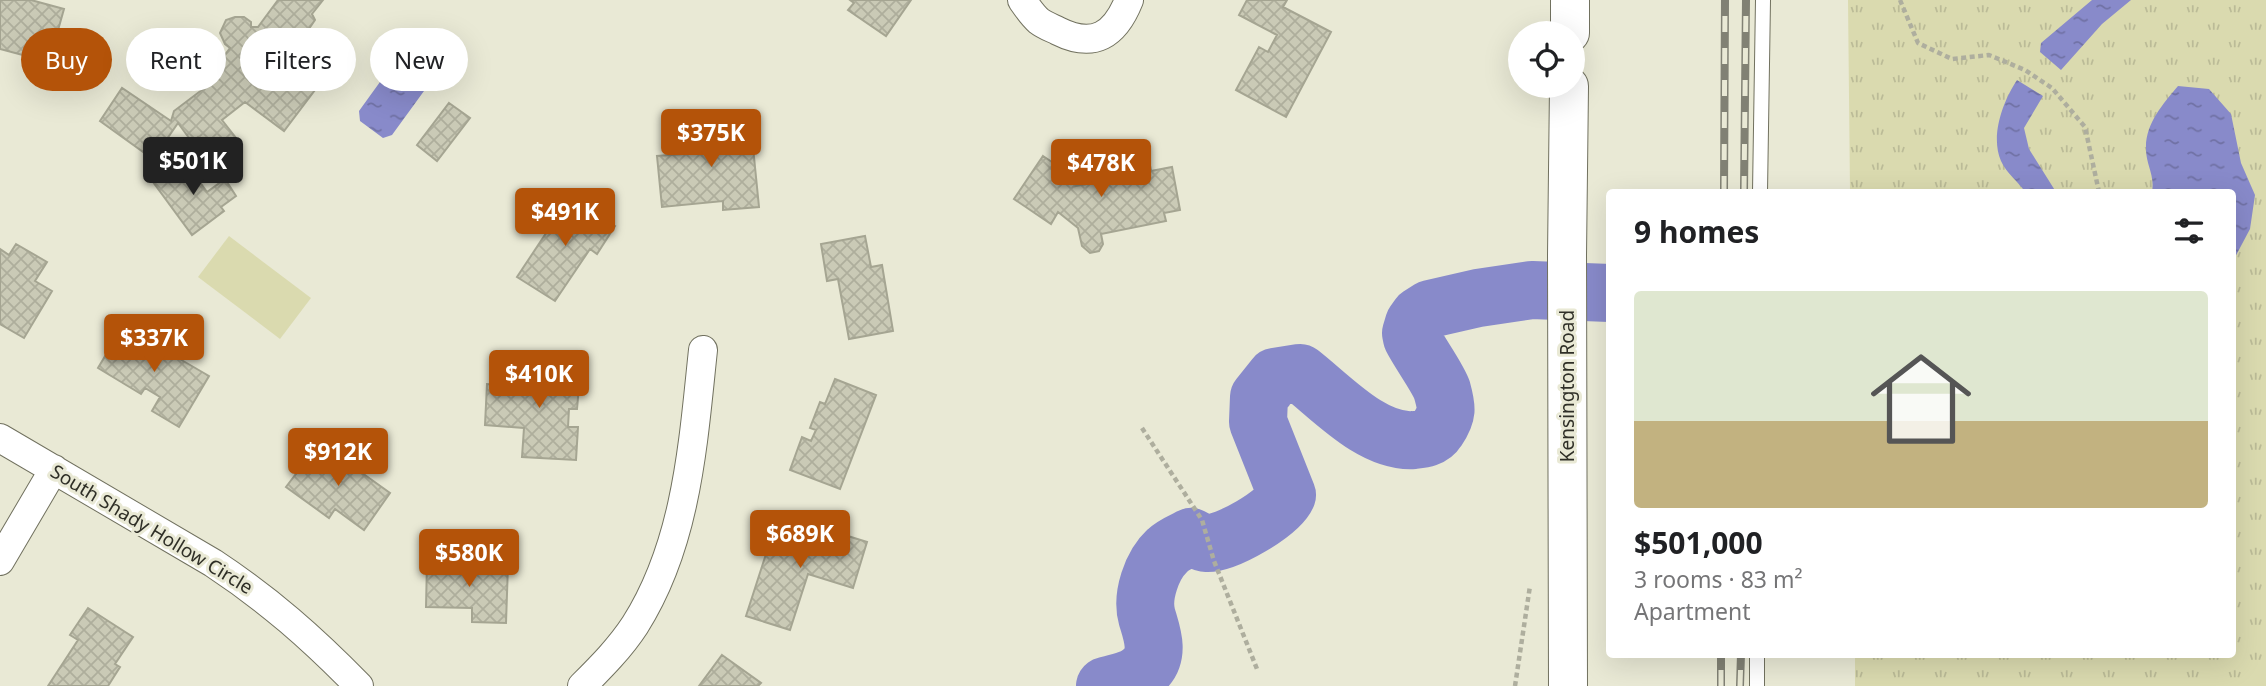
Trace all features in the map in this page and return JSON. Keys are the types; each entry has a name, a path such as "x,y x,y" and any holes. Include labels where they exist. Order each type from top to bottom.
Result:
{"street":[{"path":"1021,0 1040,22 1073,39 1093,39 1107,34 1121,19 1129,0"},
{"path":"1570,0 1570,21"},
{"name":"Kensington Road","path":"1568,686 1569,98"},
{"path":"582,686 615,652 634,626 652,597 667,561 691,461 703,350"},
{"name":"South Shady Hollow Circle","path":"0,438 213,563 244,584 309,636 359,686"},
{"path":"0,561 54,469"}],"lane":[{"path":"1760,189 1763,0"},
{"path":"1757,658 1757,686"}],"path":[{"path":"1900,0 1918,43 1952,59 1989,55 2025,70 2052,88 2085,127 2098,189"},
{"path":"1142,428 1202,520 1214,561 1257,669"}],"green space":[{"path":"1848,0 2266,0 2266,686 1855,686 1855,658 2236,658 2236,189 1850,189"},
{"path":"229,236 311,298 280,339 198,277"}],"water":[{"path":"2092,0 2131,0 2102,24 2061,70 2040,52 2041,43"},
{"path":"2017,80 2043,96 2024,128 2029,149 2054,189 2022,189 2001,161 1998,130 2007,98"},
{"path":"2178,86 2209,89 2231,114 2241,163 2255,195 2250,229 2236,255 2236,189 2152,189 2146,140 2156,115"},
{"path":"373,91 424,91 392,135 383,138 360,121 359,111"}],"building":[{"path":"0,0 31,0 64,9 59,28 21,28 21,55 0,49"},
{"path":"278,0 323,0 312,14 315,20 310,28 240,28 240,91 314,91 284,131 245,102 222,120 240,143 216,161 198,137 192,142 178,123 153,159 100,121 122,88 171,121 174,111 200,91 226,91 226,53 230,48 226,45 226,28 222,28 226,20 244,17 251,22 251,27 258,27"},
{"path":"850,0 911,0 886,36 848,10 854,3"},
{"path":"1247,0 1287,0 1283,7 1331,32 1286,117 1236,90 1259,47 1268,52 1277,35 1239,15"},
{"path":"449,103 470,118 437,161 417,145"},
{"path":"713,110 733,116 736,149 753,147 759,207 723,210 723,201 662,207 657,156 697,153 694,120"},
{"path":"1043,156 1080,181 1076,186 1109,180 1106,168 1149,160 1151,171 1172,167 1180,210 1164,213 1166,221 1101,234 1103,244 1099,251 1090,253 1082,246 1078,228 1058,212 1051,224 1014,199"},
{"path":"184,160 207,192 225,179 236,196 221,207 224,211 192,235 153,182"},
{"path":"570,197 615,226 597,254 590,249 555,301 517,277"},
{"path":"865,236 871,267 882,265 893,331 849,339 838,279 827,281 821,244"},
{"path":"16,244 47,262 35,281 52,291 24,338 0,324 0,249 9,255"},
{"path":"123,326 209,376 179,427 152,411 160,397 145,388 141,394 98,368"},
{"path":"528,360 572,363 571,386 579,386 577,409 569,409 568,427 578,427 576,460 522,457 524,428 485,425 487,384 527,387"},
{"path":"835,379 876,395 840,489 790,470 802,437 811,441 816,430 810,428 820,402 825,404"},
{"path":"318,445 390,493 364,530 335,509 329,518 286,487"},
{"path":"768,522 819,538 822,528 867,542 853,588 808,574 790,630 746,616 766,554 758,552"},
{"path":"427,562 508,565 506,623 472,622 472,608 426,607"},
{"path":"88,608 133,637 115,664 120,667 108,686 48,686 78,640 70,635"},
{"path":"722,655 761,683 758,686 699,686"}],"waterway":[{"path":"1105,686 1137,675 1150,663 1154,644 1145,600 1149,581 1167,551 1191,537 1206,543 1226,539 1264,518 1283,502 1287,495 1258,422 1259,397 1275,377 1300,373 1353,417 1383,434 1398,439 1424,439 1437,430 1445,415 1446,406 1440,385 1412,338 1414,323 1419,316 1430,309 1532,290 1606,293"}],"railway":[{"path":"1724,189 1725,0"},
{"path":"1744,189 1746,0"},
{"path":"1721,658 1721,686"},
{"path":"1740,686 1741,658"}]}
